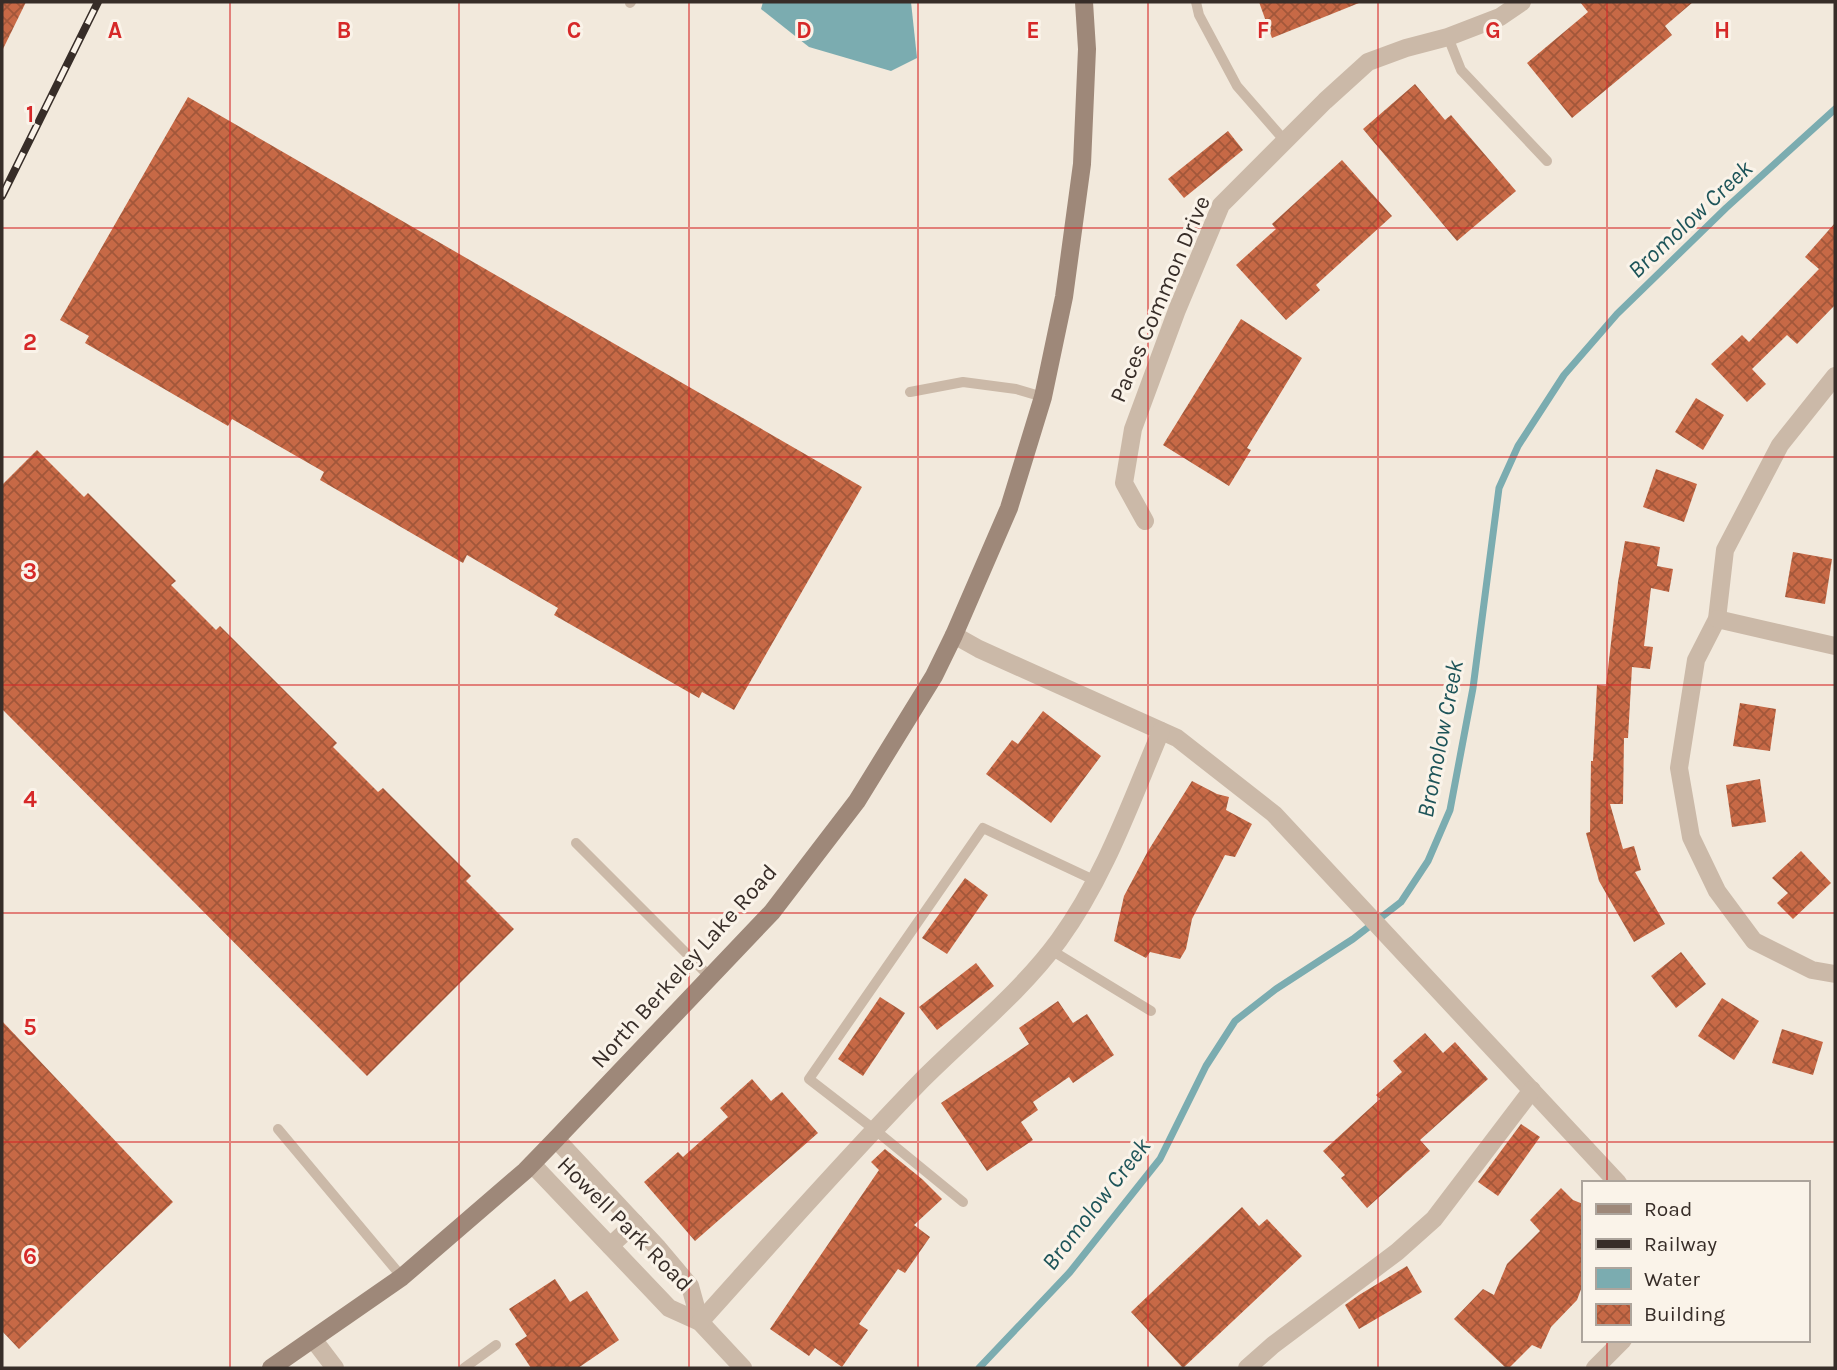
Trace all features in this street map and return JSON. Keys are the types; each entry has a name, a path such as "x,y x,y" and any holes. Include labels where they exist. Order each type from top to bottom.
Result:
{"street":[{"name":"North Berkeley Lake Road","path":"271,1368 402,1277 532,1164 711,978 772,912 857,801 933,676 954,635 1009,508 1043,397 1064,297 1082,164 1087,49 1084,2"},
{"name":"Paces Common Drive","path":"1144,521 1124,483 1133,429 1177,310 1221,205 1368,62 1448,37 1500,17 1522,2"},
{"path":"1835,376 1780,445 1725,550 1717,619 1696,660 1679,768 1691,837 1717,891 1754,941 1812,970 1835,974"},
{"path":"1717,619 1835,646"},
{"path":"954,635 979,649 1177,738 1274,814 1616,1181"},
{"path":"743,1368 700,1322 846,1159 923,1079 1029,976 1051,950 1096,881 1161,730"},
{"path":"1247,1368 1273,1345 1397,1252 1434,1219 1532,1090"},
{"name":"Howell Park Road","path":"556,1139 690,1286 700,1322"},
{"name":"Howell Park Road","path":"532,1164 669,1308 700,1322"},
{"path":"610,1246 635,1223"},
{"path":"646,1284 670,1261"},
{"path":"313,1339 335,1368"},
{"path":"1595,1368 1621,1342"}],"lane":[{"path":"1196,2 1199,15 1237,86 1285,141"},
{"path":"1448,37 1461,70 1547,161"},
{"path":"911,392 963,382 1016,389 1043,397"},
{"path":"963,1202 809,1079 984,828 1096,881"},
{"path":"576,842 711,978"},
{"path":"1051,950 1151,1011"},
{"path":"278,1129 402,1277"},
{"path":"464,1368 496,1345"}],"water":[{"path":"763,2 911,2 917,58 891,71 809,47 761,9"}],"building":[{"path":"2,2 26,2 2,51"},
{"path":"1259,2 1359,2 1359,3 1272,38"},
{"path":"1580,2 1693,2 1665,26 1672,35 1572,118 1527,63 1588,12"},
{"path":"1415,84 1445,120 1451,115 1516,191 1457,241 1363,129"},
{"path":"188,97 862,487 734,710 702,692 699,698 554,615 558,608 467,555 463,563 320,480 324,472 232,419 228,426 85,343 89,336 60,320"},
{"path":"1228,131 1243,150 1184,198 1168,179"},
{"path":"1342,160 1392,216 1316,285 1320,290 1286,320 1236,265 1276,229 1272,224"},
{"path":"1835,223 1835,305 1797,344 1787,335 1752,369 1766,384 1747,402 1711,364 1742,335 1749,342 1819,269 1805,257"},
{"path":"1241,319 1302,358 1247,448 1251,450 1229,486 1163,445"},
{"path":"1696,398 1724,415 1703,450 1675,432"},
{"path":"37,450 84,497 88,493 176,581 171,585 216,630 220,626 337,743 333,747 378,792 383,788 471,876 466,881 514,929 367,1076 2,709 2,485"},
{"path":"1656,469 1697,484 1684,522 1643,507"},
{"path":"1625,541 1660,547 1657,566 1673,569 1669,592 1651,588 1644,646 1653,647 1650,669 1632,667 1628,738 1624,738 1623,804 1610,804 1623,849 1634,846 1641,870 1635,872 1665,924 1634,942 1599,881 1586,833 1590,832 1591,761 1597,685 1606,686"},
{"path":"1793,552 1832,559 1825,604 1785,597"},
{"path":"1740,703 1776,709 1770,751 1733,746"},
{"path":"1043,711 1101,756 1051,823 986,774 1012,740 1018,744"},
{"path":"1760,779 1766,822 1732,827 1726,785"},
{"path":"1192,781 1229,797 1226,810 1252,824 1235,857 1225,855 1192,919 1186,949 1180,959 1150,952 1146,958 1114,941 1124,896 1148,851"},
{"path":"1801,851 1831,883 1793,919 1777,903 1788,893 1772,878"},
{"path":"965,878 988,895 947,954 922,938"},
{"path":"1681,952 1706,984 1676,1008 1651,976"},
{"path":"976,963 994,986 937,1030 919,1007"},
{"path":"880,997 905,1013 863,1076 838,1059"},
{"path":"1722,998 1759,1021 1734,1060 1698,1036"},
{"path":"1058,1001 1073,1023 1087,1014 1114,1055 1073,1083 1069,1077 1033,1102 1038,1110 1021,1122 1033,1140 987,1171 941,1103 1029,1044 1019,1028"},
{"path":"2,1021 173,1202 19,1349 2,1331"},
{"path":"1782,1029 1823,1042 1813,1075 1772,1063"},
{"path":"1425,1033 1443,1053 1455,1042 1488,1079 1420,1140 1430,1151 1367,1208 1341,1178 1345,1175 1323,1151 1380,1099 1376,1095 1402,1072 1393,1061"},
{"path":"752,1079 771,1101 782,1092 818,1133 695,1241 644,1182 678,1152 683,1157 728,1117 720,1108"},
{"path":"1521,1124 1540,1137 1498,1196 1478,1182"},
{"path":"885,1149 942,1199 914,1225 930,1237 905,1273 898,1269 859,1324 868,1330 842,1367 815,1348 809,1356 770,1329 879,1170 871,1162"},
{"path":"1561,1188 1573,1200 1582,1204 1582,1287 1577,1300 1551,1327 1541,1349 1532,1345 1506,1368 1454,1319 1483,1289 1494,1295 1507,1264 1540,1231 1530,1220"},
{"path":"1242,1207 1259,1226 1267,1219 1302,1256 1183,1368 1131,1312"},
{"path":"1407,1266 1422,1292 1359,1329 1345,1305"},
{"path":"555,1279 570,1302 587,1291 619,1340 578,1368 531,1368 515,1344 527,1336 509,1309"}],"waterway":[{"name":"Bromolow Creek","path":"979,1368 1070,1272 1160,1159 1206,1066 1235,1021 1276,989 1353,939 1401,902 1428,861 1450,810 1473,688 1499,488 1518,446 1564,375 1617,314 1726,208 1835,109"}],"railway":[{"path":"2,196 98,2"}]}
